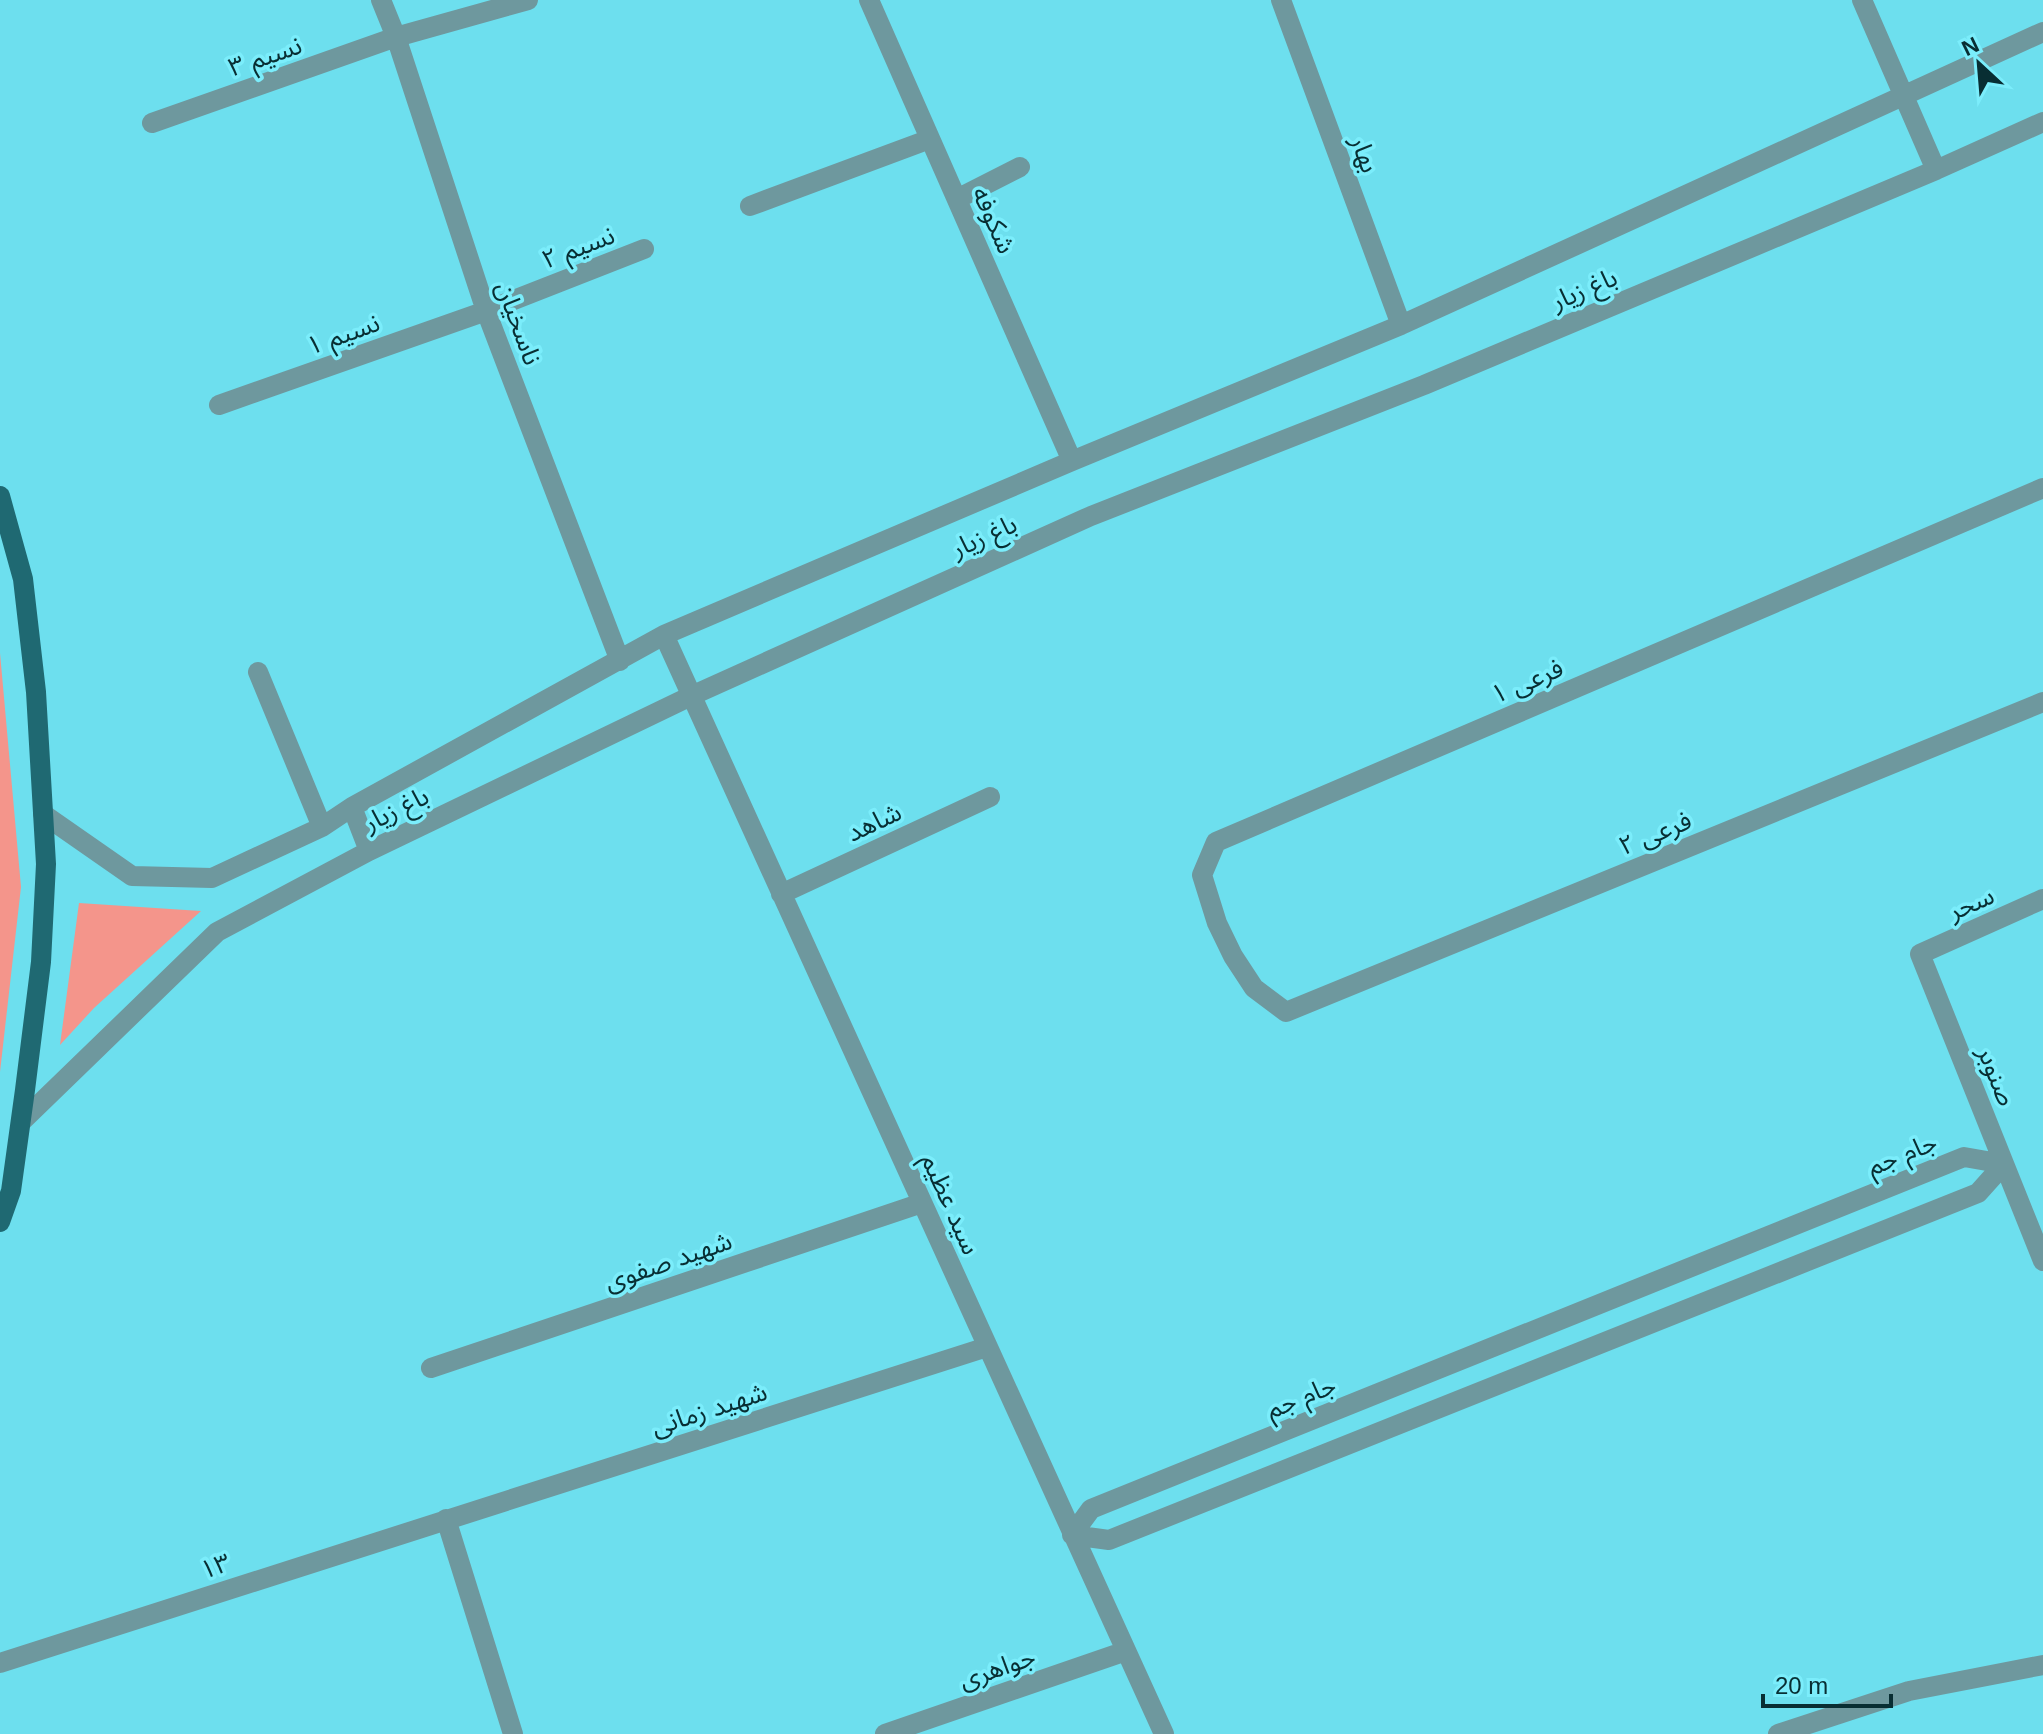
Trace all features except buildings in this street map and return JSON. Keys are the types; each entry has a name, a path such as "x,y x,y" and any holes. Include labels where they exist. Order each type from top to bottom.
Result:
{"main road":[{"path":"0,496 23,579 36,692 46,864 41,962 21,1122 11,1191 0,1222"}],"street":[{"name":"ناسخیان","path":"381,0 486,311 620,661"},
{"name":"نسیم ۳","path":"152,123 396,37 528,0"},
{"name":"شکوفه","path":"869,0 1072,461"},
{"name":"بهار","path":"1281,0 1401,325"},
{"path":"1862,0 1936,170"},
{"name":"باغ زیار","path":"43,814 132,876 212,878 322,827 352,807 664,635 1401,325 2043,32"},
{"name":"باغ زیار","path":"21,1122 217,932 369,851 691,696 1091,516 1424,385 2043,122"},
{"path":"750,206 930,139"},
{"path":"957,199 1020,167"},
{"name":"نسیم ۲","path":"486,311 644,249"},
{"name":"نسیم ۱","path":"219,405 486,311"},
{"name":"فرعی ۱","path":"1286,1012 1254,988 1233,956 1217,923 1202,875 1216,842 2043,488"},
{"name":"سید عظیم","path":"664,635 1164,1734"},
{"path":"258,672 322,827"},
{"name":"فرعی ۲","path":"1286,1012 2043,702"},
{"name":"شاهد","path":"781,894 990,797"},
{"path":"352,807 369,851"},
{"name":"سحر","path":"1920,954 2043,899"},
{"name":"صنوبر","path":"1920,954 2043,1261"},
{"name":"جام جم","path":"1072,1535 1091,1509 1964,1157 2004,1164"},
{"path":"1072,1535 1109,1540 1978,1193 2004,1164"},
{"name":"شهید صفوی","path":"431,1368 922,1203"},
{"name":"شهید زمانی","path":"446,1519 987,1347"},
{"path":"446,1519 513,1734"},
{"name":"۱۳","path":"0,1663 446,1519"},
{"name":"جواهری","path":"885,1734 1126,1651"},
{"path":"1778,1734 1909,1691 2043,1665"}],"shaded area":[{"path":"0,653 21,887 0,1072"},
{"path":"79,903 201,911 94,1008 60,1045"}]}
